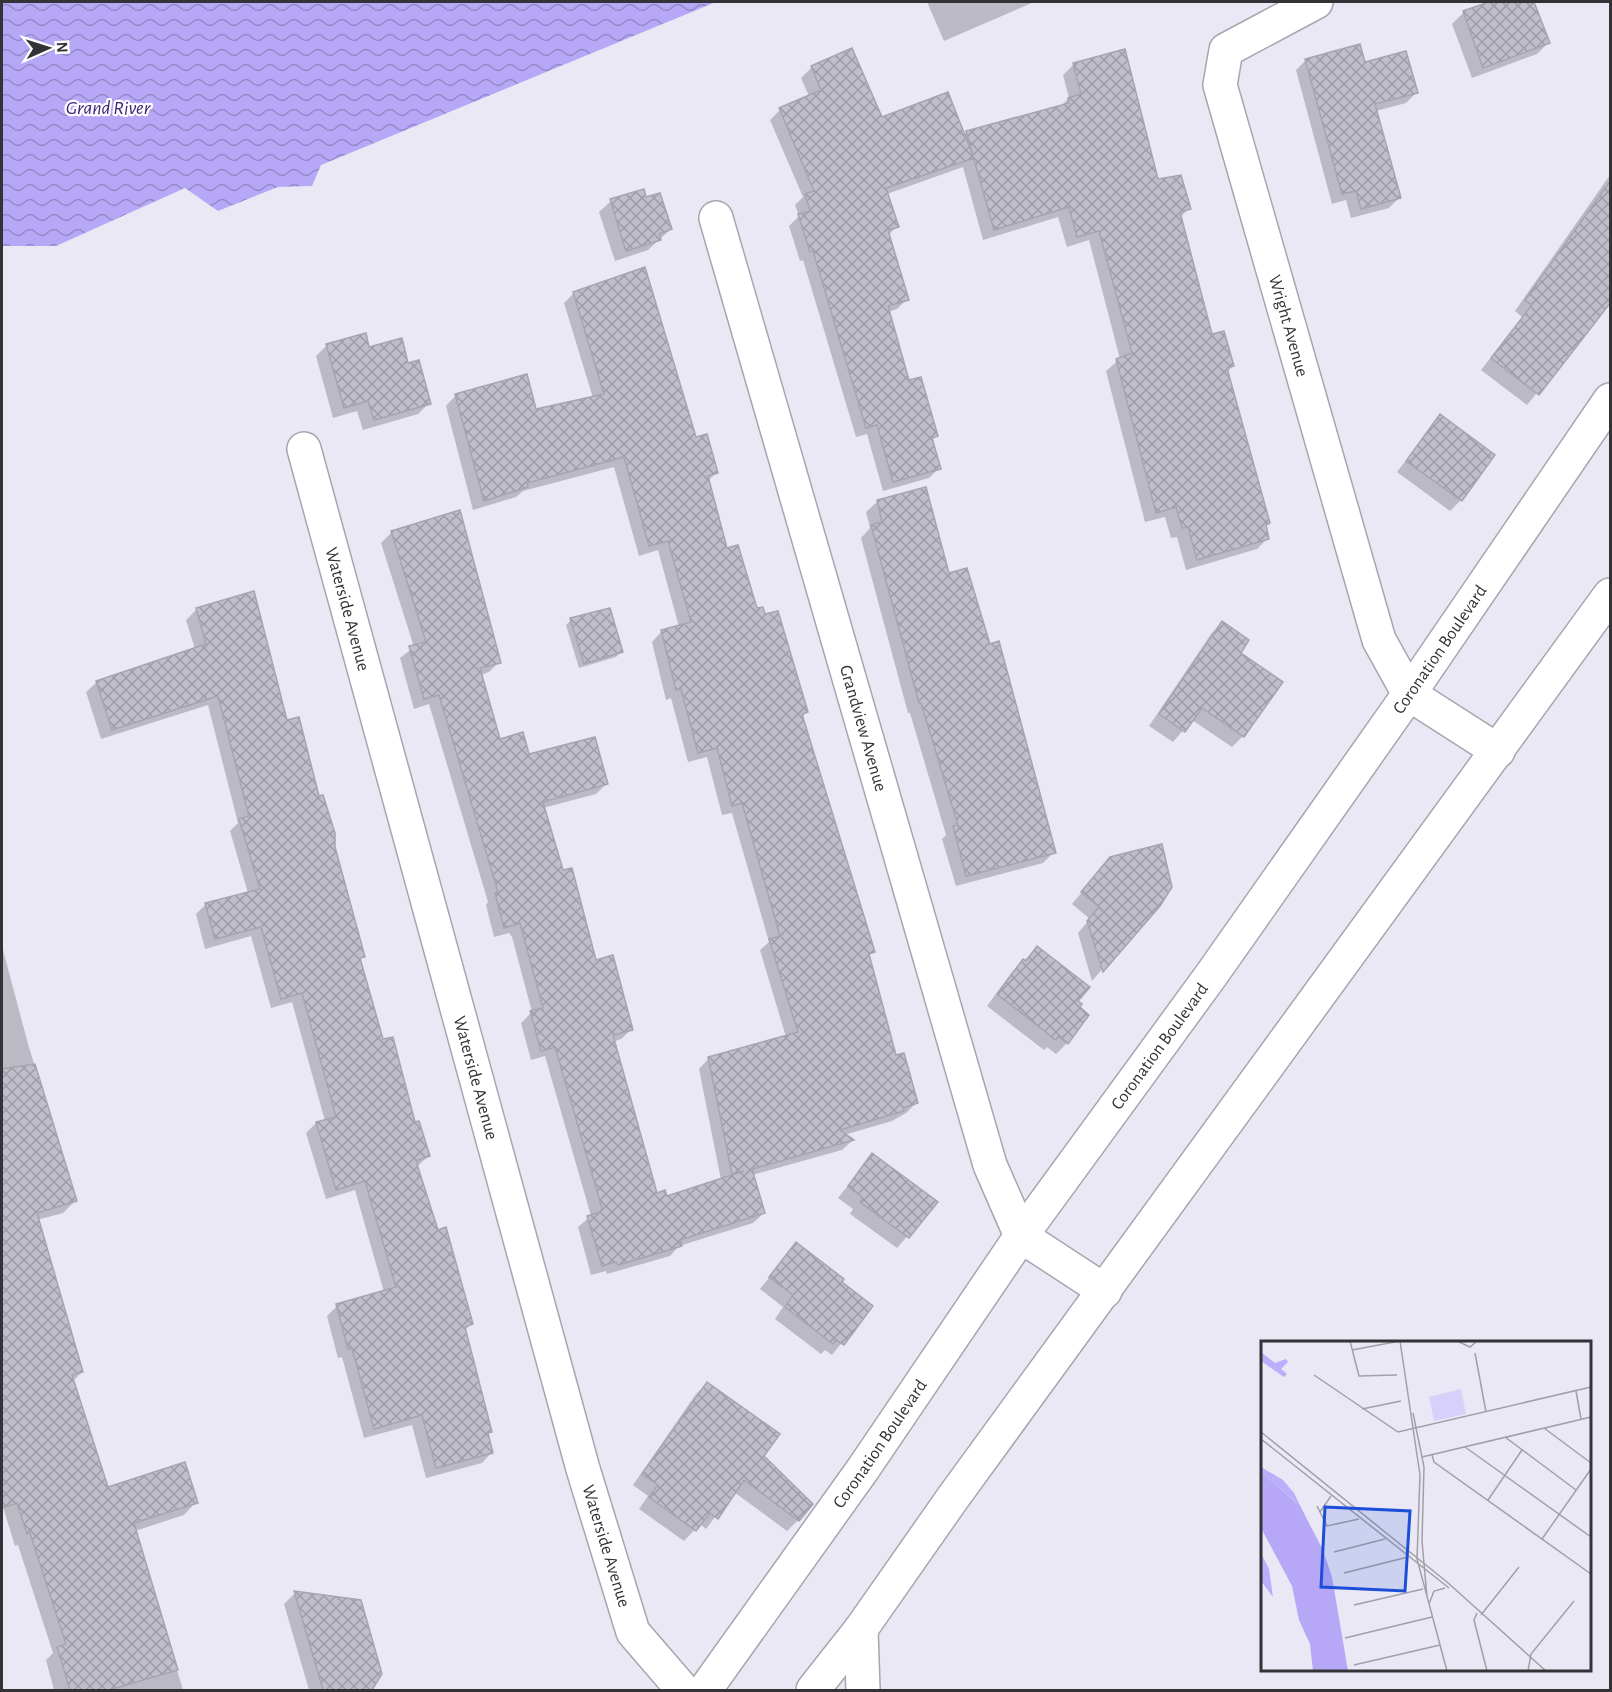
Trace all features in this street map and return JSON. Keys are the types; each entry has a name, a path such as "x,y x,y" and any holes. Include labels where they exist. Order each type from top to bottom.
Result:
{"main road":[{"name":"Wright Avenue","path":"1316,2 1226,50 1220,85 1379,640 1409,694"},
{"name":"Grandview Avenue","path":"716,218 990,1165 1021,1236"},
{"name":"Coronation Boulevard","path":"705,1690 863,1469 1021,1236 1219,964 1409,694 1611,400"},
{"name":"Waterside Avenue","path":"304,449 584,1469 629,1621 633,1632 644,1647 683,1690"},
{"path":"813,1690 861,1629 952,1499 1611,595"},
{"path":"1409,694 1498,751"},
{"path":"1021,1236 1105,1291"},
{"path":"861,1629 863,1690"}],"water":[{"name":"Grand River","path":"2,2 716,2 321,165 312,186 278,187 218,211 185,188 56,246 2,246"}],"building":[{"path":"1489,2 1534,2 1550,43 1483,68 1463,11"},
{"path":"1360,44 1365,62 1406,51 1418,93 1375,104 1401,198 1361,209 1356,191 1342,194 1305,59"},
{"path":"852,48 882,117 948,92 974,158 886,188 899,227 888,230 909,300 888,306 909,380 921,377 938,436 932,438 941,469 893,482 877,425 866,428 813,251 810,252 798,214 810,211 805,194 814,191 779,108 821,90 811,66"},
{"path":"1125,49 1158,179 1181,175 1191,209 1180,212 1212,334 1224,331 1234,366 1227,368 1270,523 1266,525 1269,539 1197,560 1188,527 1182,528 1176,507 1156,513 1116,359 1132,353 1099,231 1077,237 1069,207 994,230 966,131 1069,103 1068,98 1081,94 1073,63"},
{"path":"1611,180 1611,302 1539,395 1491,358 1532,305 1525,300"},
{"path":"644,189 646,197 660,193 672,229 659,234 661,240 626,251 610,199"},
{"path":"645,267 696,437 707,434 718,473 708,476 727,548 738,545 757,608 763,607 765,614 778,611 808,712 802,714 875,952 869,954 896,1055 904,1053 918,1103 903,1108 904,1111 840,1130 854,1140 752,1169 765,1213 680,1240 682,1246 618,1265 616,1262 602,1266 587,1216 600,1212 602,1208 555,1047 541,1051 530,1011 543,1008 520,923 504,928 495,893 498,892 439,695 424,699 409,646 426,642 391,531 460,510 501,663 480,668 500,739 523,732 529,754 595,737 608,784 543,802 563,870 572,868 596,960 613,955 633,1030 613,1035 657,1193 665,1190 667,1196 744,1171 732,1174 708,1057 798,1032 769,939 780,936 742,803 732,806 717,748 698,753 681,689 676,690 661,630 691,622 668,541 649,546 624,457 527,483 528,487 484,501 455,394 527,374 536,409 604,394 573,292"},
{"path":"366,333 369,347 402,338 408,363 419,360 431,404 374,420 368,401 344,408 326,344"},
{"path":"1440,414 1495,455 1462,501 1406,461"},
{"path":"926,487 949,573 967,568 990,644 999,641 1056,853 966,876 953,826 958,825 921,703 919,703 871,525 882,522 877,500"},
{"path":"254,591 287,720 299,717 319,796 323,795 335,833 335,847 365,957 360,958 383,1039 393,1037 415,1122 419,1121 430,1156 416,1161 438,1230 446,1227 473,1324 465,1327 492,1432 488,1433 493,1453 436,1468 422,1415 374,1429 352,1348 348,1349 336,1304 396,1287 365,1181 336,1190 316,1122 336,1117 302,993 281,999 261,927 215,939 205,903 260,889 239,819 249,816 218,696 112,730 96,681 206,644 196,608"},
{"path":"610,608 623,652 584,664 570,618"},
{"path":"1222,621 1249,640 1241,653 1283,682 1244,737 1202,708 1185,732 1159,714"},
{"path":"1162,844 1172,887 1160,906 1103,972 1087,921 1099,907 1081,892 1110,857"},
{"path":"1037,946 1090,987 1078,1001 1082,1004 1080,1007 1089,1015 1068,1044 1058,1036 1056,1040 997,994 1023,959 1026,961"},
{"path":"35,1064 77,1201 37,1213 83,1372 72,1375 108,1487 185,1462 198,1503 134,1523 178,1670 109,1690 70,1690 57,1647 66,1644 30,1533 27,1534 17,1503 2,1508 2,1069"},
{"path":"872,1153 938,1202 909,1238 860,1202 863,1198 848,1186"},
{"path":"796,1242 844,1279 842,1282 873,1306 844,1345 836,1340 833,1344 785,1307 793,1295 769,1277"},
{"path":"707,1382 780,1434 764,1456 813,1504 799,1521 744,1480 718,1519 710,1513 696,1531 649,1497 658,1485 642,1474"},
{"path":"294,1591 361,1600 382,1674 372,1690 323,1690"}]}
